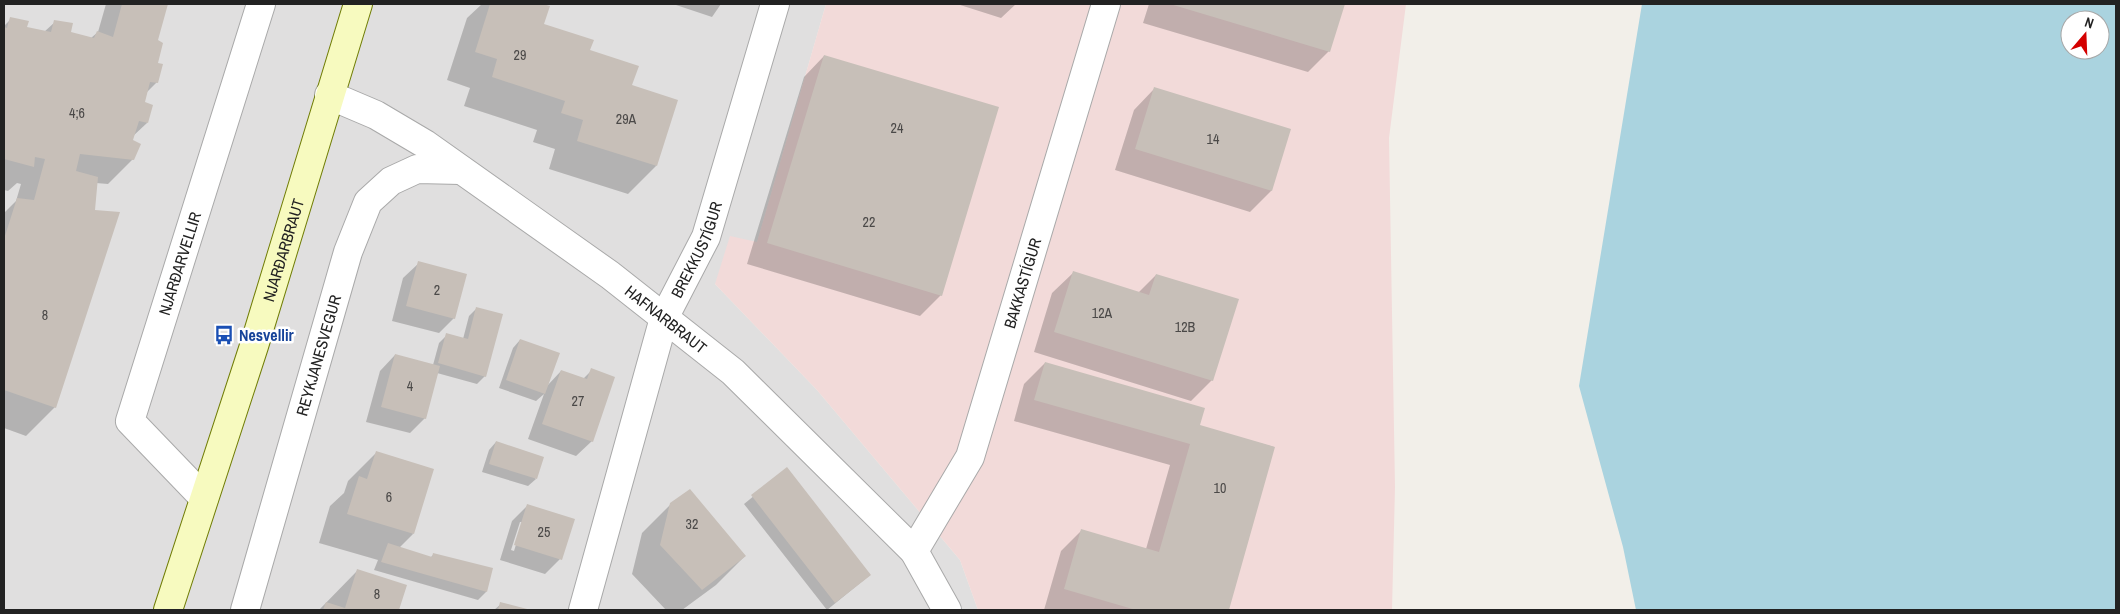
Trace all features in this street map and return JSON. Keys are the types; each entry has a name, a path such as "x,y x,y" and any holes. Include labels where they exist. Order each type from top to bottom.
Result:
{"main road":[{"name":"NJARÐARBRAUT","path":"168,610 254,346 358,4"}],"street":[{"name":"NJARÐARVELLIR","path":"204,498 130,421 261,4"},
{"name":"BREKKUSTÍGUR","path":"583,610 664,318 706,237 775,4"},
{"name":"BAKKASTÍGUR","path":"914,551 970,457 1106,4"},
{"name":"HAFNARBRAUT","path":"329,95 376,115 425,144 610,275 733,372 914,551 947,610"},
{"name":"REYKJANESVEGUR","path":"245,610 348,252 368,202 391,181 417,169 461,170"}],"shaded area":[{"path":"4,4 826,4 757,243 715,284 817,390 960,560 978,610 4,610"},
{"path":"826,4 1406,4 1389,138 1395,487 1392,610 978,610 960,560 817,390 715,284 730,236 757,242"}],"water":[{"path":"1642,4 2116,4 2116,610 1636,610 1623,547 1579,386"}],"building":[{"path":"122,4 168,4 158,40 163,43 158,63 163,64 158,83 150,82 145,102 153,105 148,123 139,121 133,140 141,144 134,160 80,154 76,171 98,177 95,210 120,212 56,408 4,390 4,239 17,198 34,200 45,159 35,157 34,167 4,159 4,27 7,28 10,17 29,21 27,27 51,32 54,20 73,23 71,32 94,38 97,31 113,37"},
{"path":"490,4 543,4 550,6 544,24 594,40 590,50 639,66 632,85 678,100 657,166 577,141 583,120 561,113 565,101 492,77 497,59 475,52"},
{"path":"1170,4 1345,4 1330,52"},
{"path":"824,55 999,107 942,296 767,243"},
{"path":"1154,87 1291,129 1272,191 1135,149"},
{"path":"418,261 467,274 455,319 406,306"},
{"path":"1073,271 1149,295 1156,274 1239,299 1213,381 1054,332"},
{"path":"476,307 503,314 486,377 438,363 446,333 468,339"},
{"path":"520,339 560,353 545,394 506,380"},
{"path":"395,354 440,366 426,419 381,407"},
{"path":"1045,362 1205,408 1200,425 1275,447 1229,610 1136,610 1064,589 1081,529 1159,552 1190,444 1034,400"},
{"path":"591,368 615,377 593,442 542,424 561,370 587,379"},
{"path":"496,441 544,457 537,479 489,464"},
{"path":"376,451 434,469 414,534 347,514 359,476 367,479"},
{"path":"787,467 871,575 835,603 751,495"},
{"path":"690,489 746,556 702,590 660,545 670,503"},
{"path":"527,504 575,519 562,560 514,545"},
{"path":"388,543 432,557 433,553 493,568 487,592 381,562"},
{"path":"357,569 407,585 399,610 323,610 326,602 345,608"},
{"path":"500,602 531,610 498,610"}],"place":[{"name":"Nesvellir","path":"224,335"}]}
